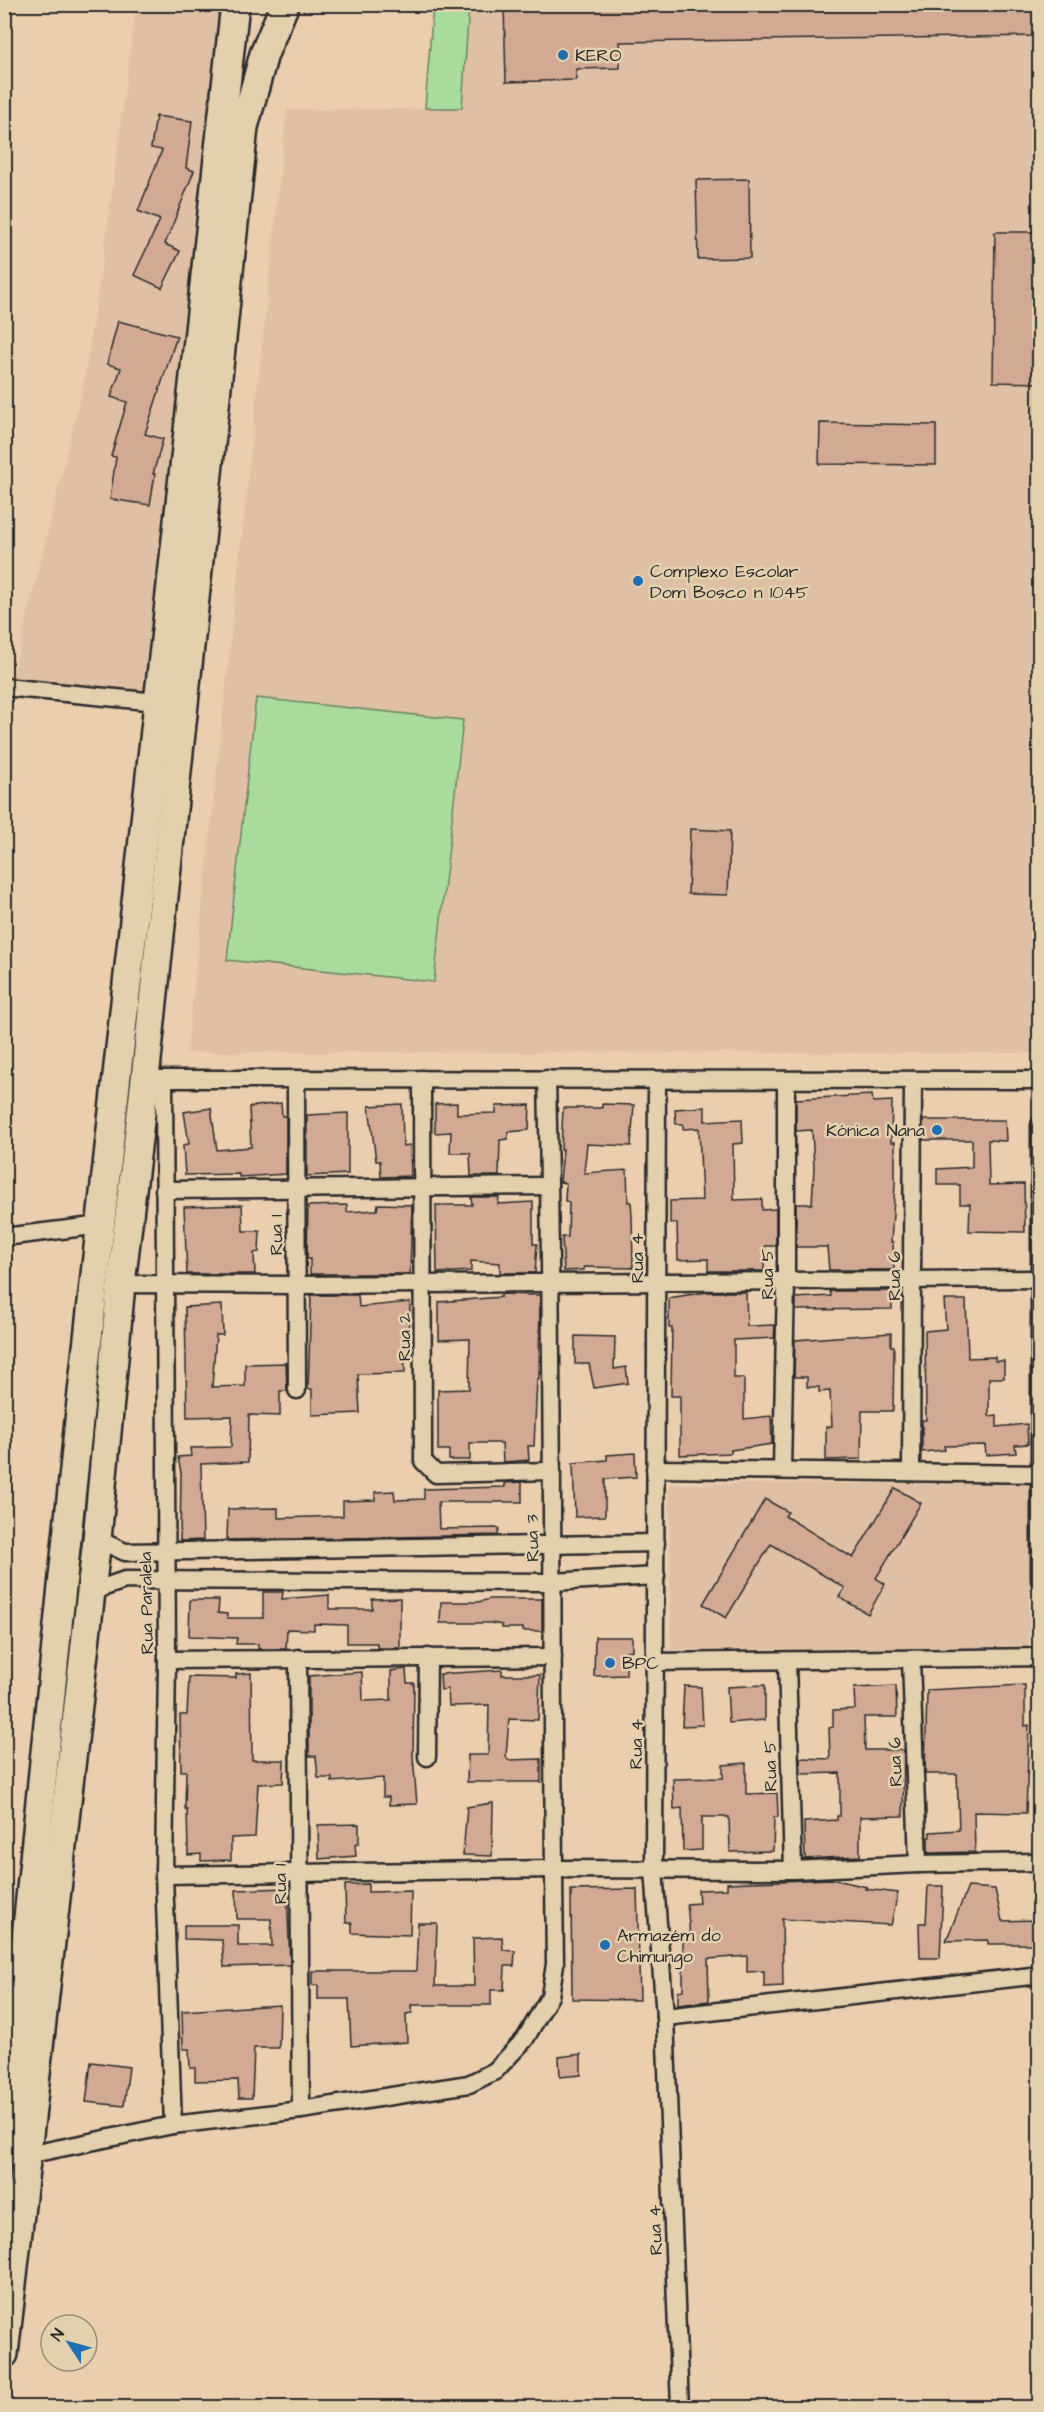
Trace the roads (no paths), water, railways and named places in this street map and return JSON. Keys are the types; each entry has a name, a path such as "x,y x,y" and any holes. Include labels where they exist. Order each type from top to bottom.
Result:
{"main road":[{"path":"16,2153 13,1982 101,1225 234,4"},
{"path":"4,2354 16,2153 97,1539 121,1284 155,1079 244,127 264,54 285,4"}],"street":[{"path":"4,687 157,702"},
{"path":"155,1079 1040,1080"},
{"name":"Rua Paralela","path":"155,1079 164,1190 164,1581 167,1660 164,1875 173,2126"},
{"name":"Rua 1","path":"296,1079 297,1390"},
{"name":"Rua 2","path":"422,1079 423,1461 436,1474 454,1476 551,1471"},
{"name":"Rua 3","path":"301,2110 469,2084 495,2072 525,2038 550,1996 555,1964 554,1657 551,1546 552,1283 547,1079"},
{"name":"Rua 4","path":"657,1080 655,1468 657,1662 654,1870 665,2017 680,2408"},
{"name":"Rua 5","path":"782,1469 786,1281 786,1080"},
{"name":"Rua 6","path":"911,1472 913,1080"},
{"path":"1040,1125 1040,1580"},
{"path":"164,1190 295,1191 549,1186"},
{"path":"4,1238 101,1225"},
{"path":"121,1284 296,1285 1039,1279"},
{"path":"655,1468 1039,1474"},
{"path":"97,1539 125,1552 656,1543"},
{"path":"90,1592 124,1580 552,1582 656,1576"},
{"path":"427,1757 428,1657"},
{"path":"167,1660 554,1657"},
{"path":"657,1662 1040,1657"},
{"name":"Rua 1","path":"298,1658 301,2110"},
{"name":"Rua 6","path":"911,1659 918,1864"},
{"name":"Rua 5","path":"787,1661 793,1870"},
{"path":"164,1875 554,1869 793,1870 918,1864 1040,1862"},
{"path":"665,2017 1040,1976"},
{"path":"16,2153 173,2126 301,2110"}],"place":[{"name":"KERO","path":"563,55"},
{"name":"Complexo Escolar Dom Bosco n 1045","path":"638,581"},
{"name":"Kónica Nana","path":"937,1130"},
{"name":"BPC","path":"610,1663"},
{"name":"Armazém do Chimungo","path":"605,1945"}]}
